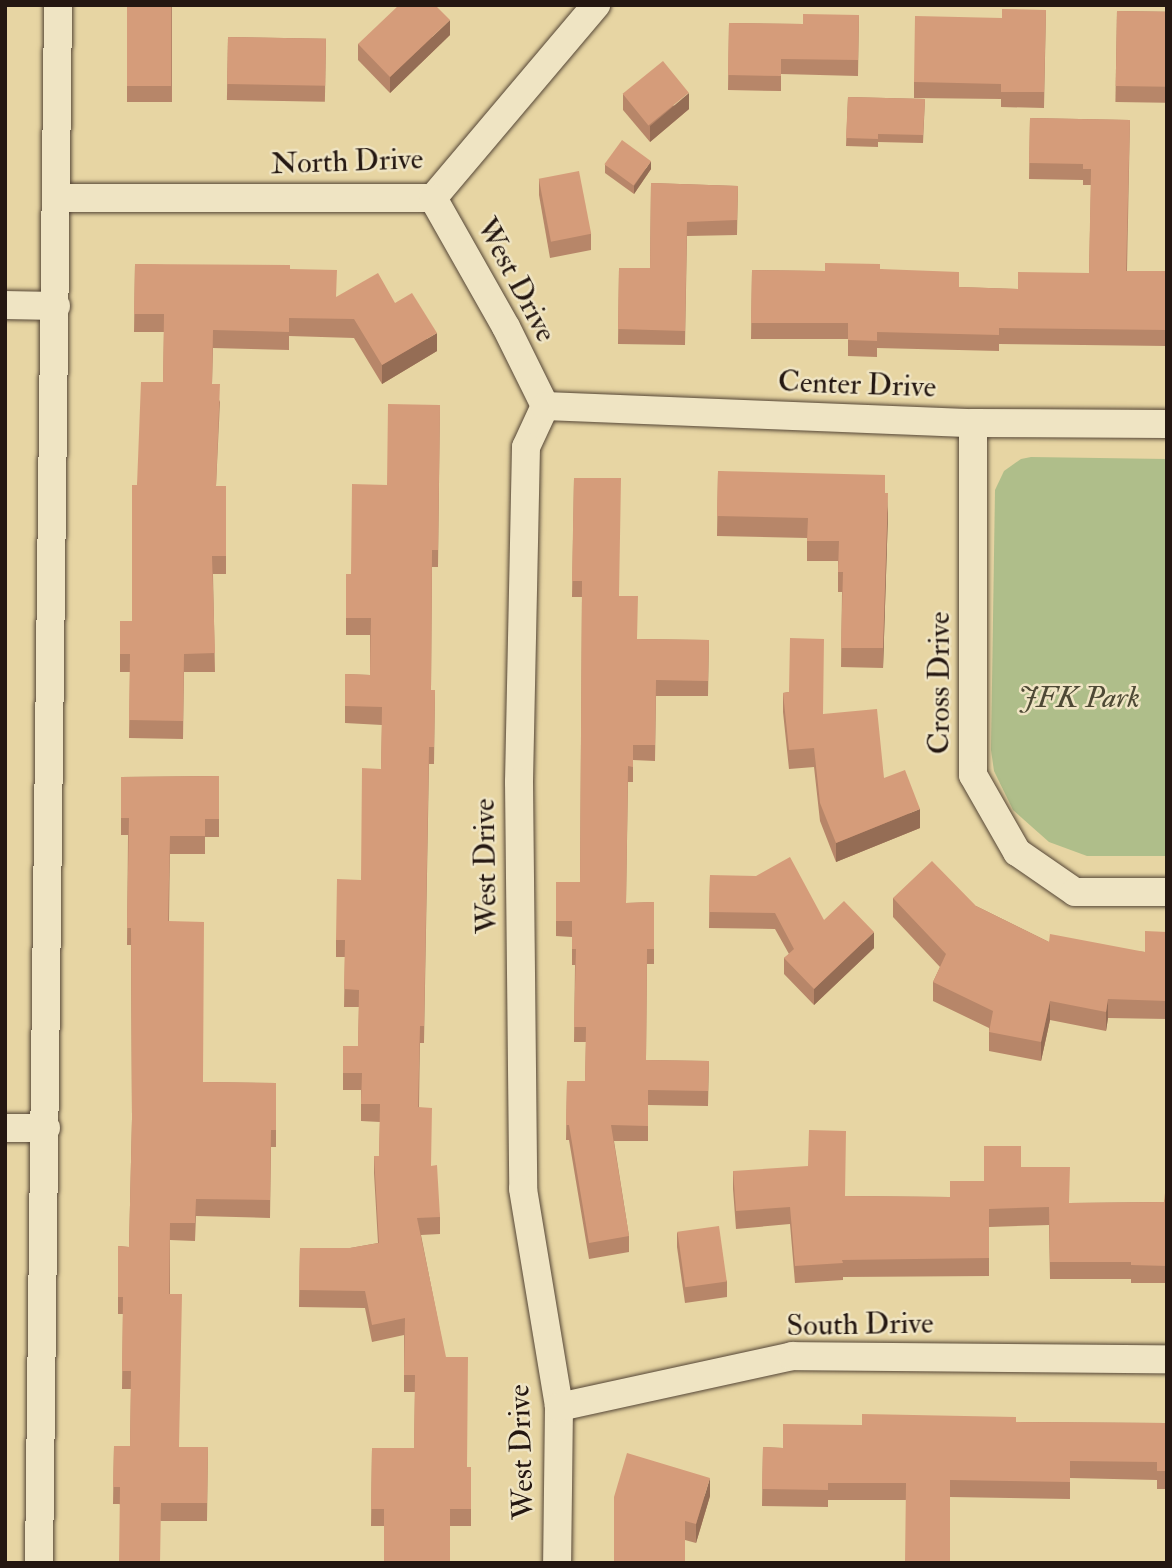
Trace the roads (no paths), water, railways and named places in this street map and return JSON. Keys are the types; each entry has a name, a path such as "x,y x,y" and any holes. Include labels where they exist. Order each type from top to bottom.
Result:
{"street":[{"path":"39,1563 58,5"},
{"name":"North Drive","path":"56,198 433,198 596,5"},
{"name":"West Drive","path":"433,198 506,327 545,406 526,447 519,782 523,1189 559,1408 557,1563"},
{"path":"5,305 56,306"},
{"name":"Center Drive","path":"545,406 973,423 1167,424"},
{"name":"Cross Drive","path":"973,423 973,775 1017,852 1075,892 1167,892"},
{"path":"5,1128 46,1128"},
{"name":"South Drive","path":"559,1408 792,1356 1167,1359"}],"park label":[{"name":"JFK Park","path":"1079,698"}]}
